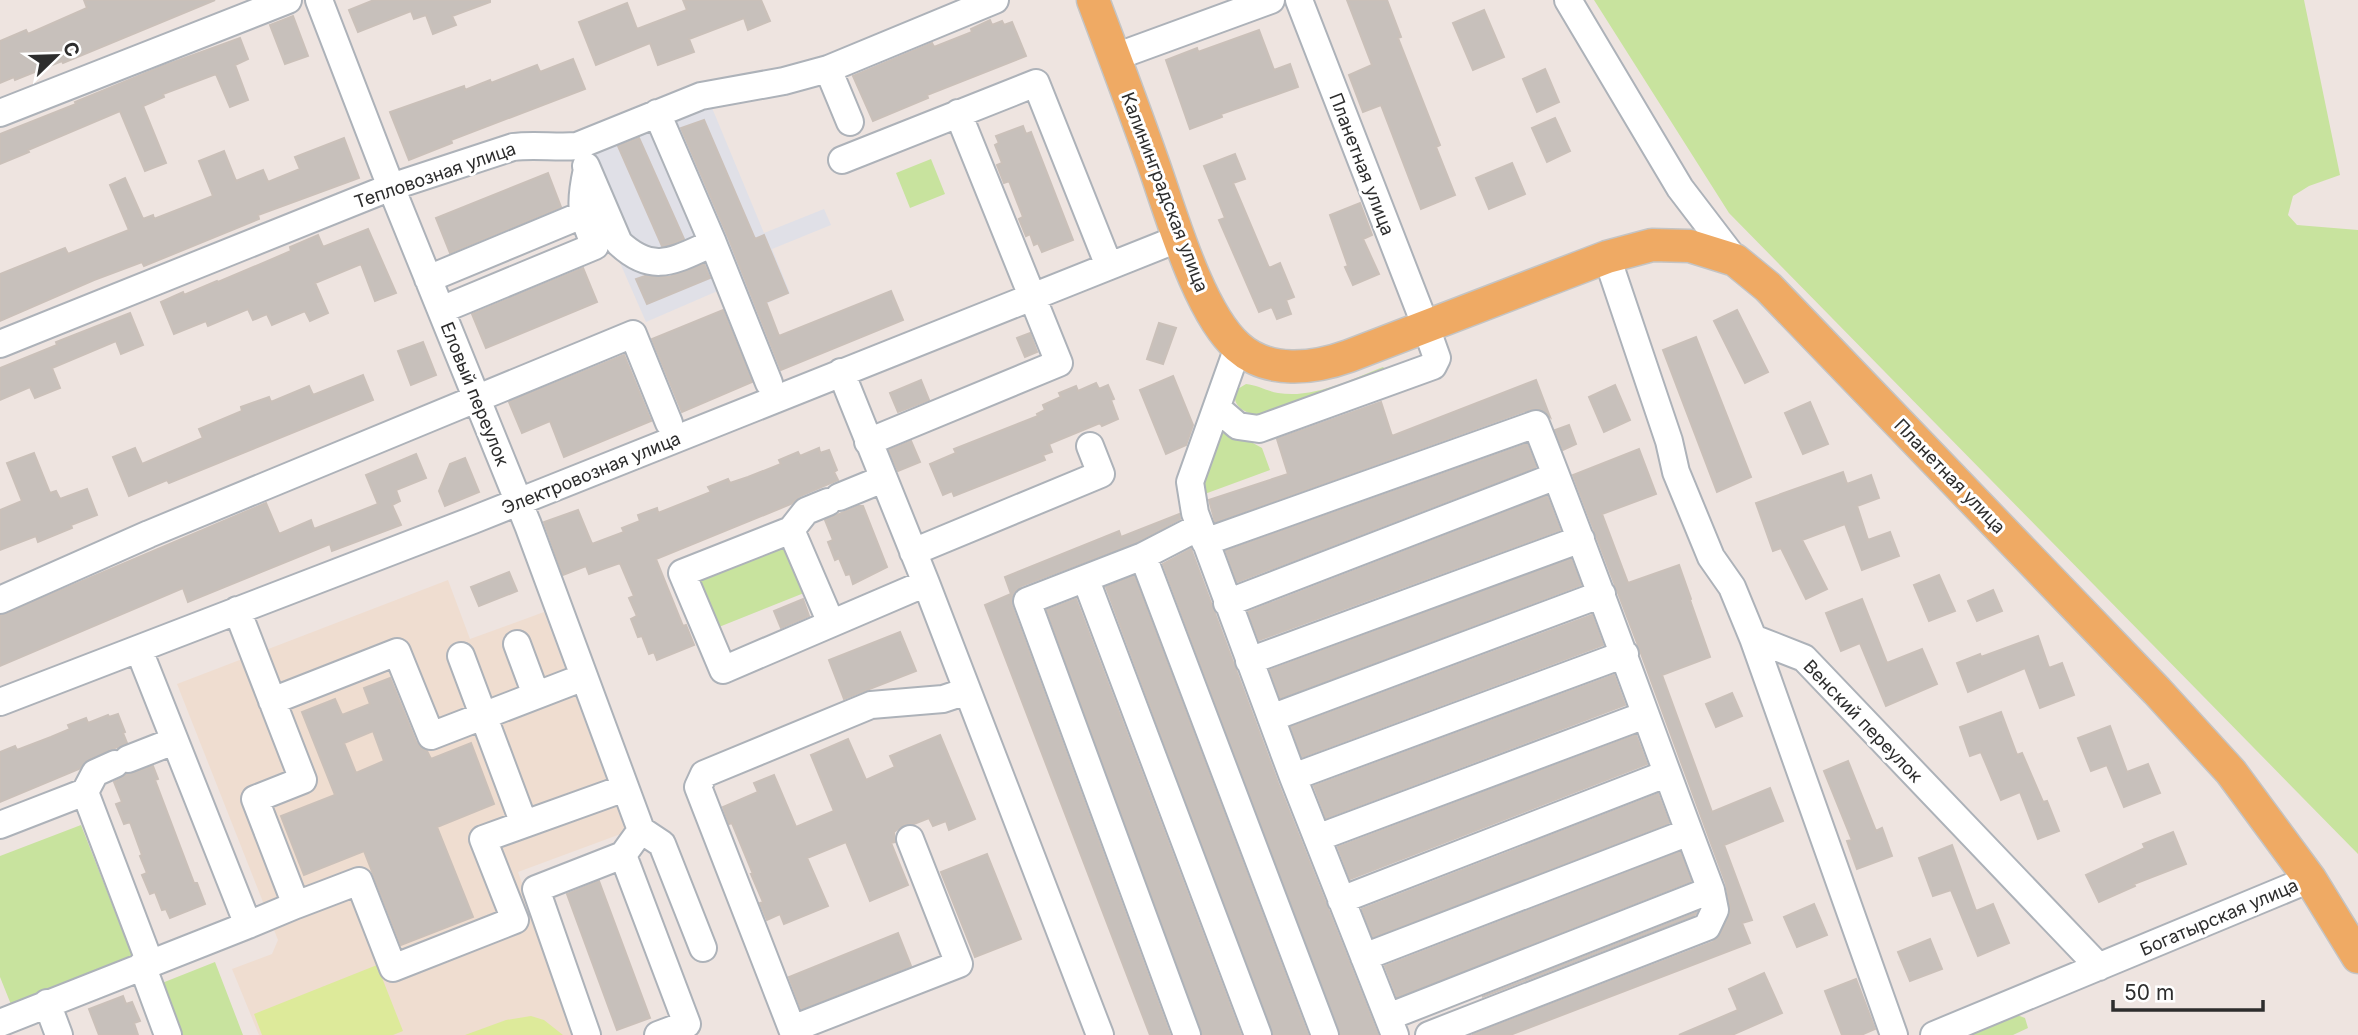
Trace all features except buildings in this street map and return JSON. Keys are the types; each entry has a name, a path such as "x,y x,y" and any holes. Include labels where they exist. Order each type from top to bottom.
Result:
{"main road":[{"name":"Калининградская улица","path":"1093,0 1180,238 1209,307 1223,331 1238,347 1260,360 1287,366 1317,366 1349,356"},
{"name":"Планетная улица","path":"1349,356 1607,257 1652,245 1690,246 1735,260 1777,297 2157,691 2231,772 2310,879 2358,957"}],"street":[{"path":"0,113 288,0"},
{"name":"Еловый переулок","path":"319,0 518,502 641,830"},
{"name":"Тепловозная улица","path":"0,344 391,187 513,146 533,144 562,148 582,157 657,113 701,96 784,81 828,69 995,0"},
{"path":"1115,57 1271,0"},
{"name":"Планетная улица","path":"1299,0 1426,327"},
{"path":"1568,0 1680,188 1735,260"},
{"path":"828,69 850,122"},
{"path":"842,160 1036,83 1109,266"},
{"path":"657,113 769,383"},
{"path":"868,442 1059,363 958,113"},
{"path":"582,157 620,243 628,251 659,263 667,263 713,243"},
{"path":"441,310 595,246 582,215 582,157"},
{"path":"428,279 582,215"},
{"name":"Электровозная улица","path":"0,702 518,502 1180,238"},
{"path":"1607,257 1669,440 1676,472 1711,557 1732,587 1753,638 1894,1035"},
{"path":"1217,408 1238,426 1259,429 1433,366 1437,358 1426,327"},
{"path":"0,600 149,534 633,334 669,423"},
{"path":"1238,347 1190,482 1202,535 1293,777 1392,1026 1711,890"},
{"path":"841,372 926,583 1100,1035"},
{"path":"1187,1035 1027,601 1202,535 1536,424 1625,654 1666,774 1711,890 1715,910 1707,927 1429,1035"},
{"path":"913,552 1101,474 1090,446"},
{"path":"1227,603 1556,476"},
{"path":"883,479 806,510 792,530 682,573 723,670 926,583"},
{"path":"792,530 831,623"},
{"path":"1249,661 1581,539"},
{"path":"1143,556 1325,1035"},
{"path":"1086,580 1258,1035"},
{"path":"1271,718 1602,594"},
{"path":"237,610 303,780 255,799 296,905"},
{"name":"Венский переулок","path":"1753,638 1804,658 2099,967"},
{"path":"517,644 536,695"},
{"path":"139,650 248,925"},
{"path":"272,701 397,652 431,736 584,677"},
{"path":"1293,777 1625,654"},
{"path":"461,656 524,824"},
{"path":"910,839 959,964 792,1030 698,787 704,774 871,705 943,699 967,691"},
{"path":"1317,838 1645,715"},
{"path":"0,825 85,792 95,773 174,741"},
{"path":"1341,900 1666,774"},
{"path":"0,1023 359,881 393,968 515,920 483,839 625,788"},
{"path":"85,792 169,1035"},
{"path":"587,1035 536,889 623,855 641,830 662,844 703,948"},
{"path":"1364,957 1689,831"},
{"path":"623,855 687,1024 658,1035"},
{"name":"Богатырская улица","path":"1934,1035 2310,879"},
{"path":"47,1003 59,1035"}],"shaded area":[{"path":"710,103 764,233 824,209 831,225 772,249 790,293 748,312 736,283 646,322 574,158"},
{"path":"448,580 470,639 544,612 626,832 518,872 576,1035 259,1035 232,969 272,954 278,940 177,684"}],"green space":[{"path":"1594,0 2304,0 2340,175 2309,186 2293,196 2288,215 2297,225 2358,230 2358,854 1729,213"},
{"path":"931,159 945,194 910,208 896,173"},
{"path":"1383,367 1385,369 1260,416 1240,408 1235,401 1236,390 1246,384 1278,393 1305,393 1332,387"},
{"path":"1224,433 1242,437 1262,448 1270,470 1202,495 1203,480 1218,437"},
{"path":"784,544 804,593 714,629 694,581"},
{"path":"81,825 134,960 12,1007 0,977 0,856"},
{"path":"215,962 243,1035 175,1035 157,985"},
{"path":"377,965 403,1031 393,1035 262,1035 254,1014"},
{"path":"2017,1015 2025,1018 2028,1028 2013,1035 1967,1035"},
{"path":"531,1016 544,1020 563,1035 465,1035 506,1020"}]}
